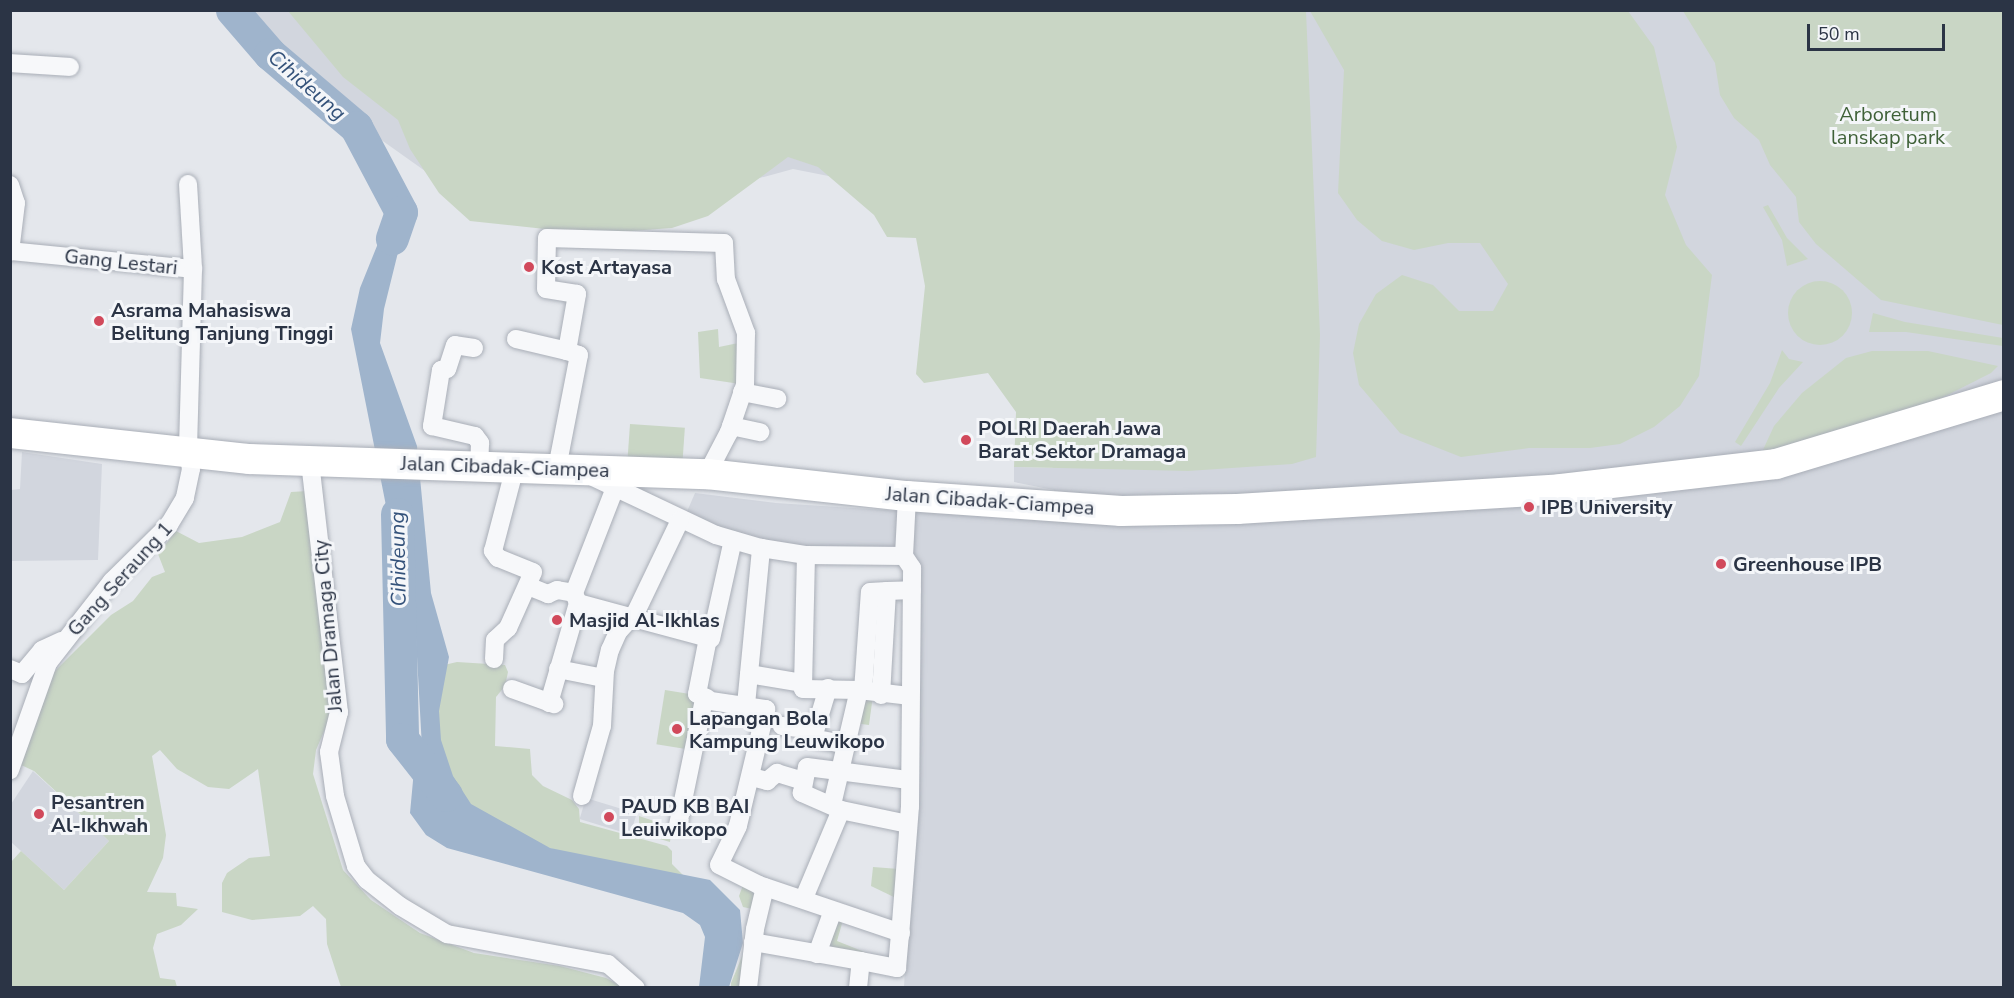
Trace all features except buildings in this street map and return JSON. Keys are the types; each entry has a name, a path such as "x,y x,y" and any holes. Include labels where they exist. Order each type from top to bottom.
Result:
{"highway":[{"path":"1961,407 2004,375"},
{"name":"Jalan Cibadak-Ciampea","path":"10,433 310,462 707,474 907,496 1121,511 1181,510 1561,489 1776,464 1835,449 2004,395"}],"street":[{"path":"10,63 70,66"},
{"path":"188,184 193,269"},
{"path":"10,185 15,202 11,251"},
{"path":"567,351 577,294 546,290 547,238 724,243 726,279 746,333 742,392 731,426 707,474"},
{"name":"Gang Lestari","path":"11,251 193,269 188,452"},
{"path":"516,339 579,355 566,468 615,488 680,520 732,540 761,548 806,555 904,556"},
{"path":"468,466 480,443 475,436 432,426 441,370 447,369 455,345 474,348"},
{"path":"742,392 777,399"},
{"path":"731,426 760,432"},
{"name":"Gang Seraung 1","path":"10,770 42,675 112,581 177,514 190,469 188,452"},
{"name":"Jalan Dramaga City","path":"310,462 339,712 329,752 335,796 356,866 367,880 400,906 447,934 608,964 636,987"},
{"path":"494,659 495,640 508,628 533,572 498,558 493,551 515,467"},
{"path":"512,689 551,704 576,598 615,488"},
{"path":"753,942 897,968 908,824 909,780 912,568 904,556 907,496"},
{"path":"582,796 602,726 604,678 618,632 636,612 680,520"},
{"path":"711,639 732,540"},
{"path":"746,705 761,548"},
{"path":"806,555 803,689 828,688 909,696"},
{"path":"528,586 548,594 556,590 630,618 708,638 697,693 707,698 766,709 752,777 738,826 719,865 765,886 901,933"},
{"path":"804,898 836,808 840,773 861,691 870,592 912,590"},
{"path":"881,695 886,591"},
{"path":"10,669 22,674 42,650 66,640"},
{"path":"558,669 604,678"},
{"path":"749,674 803,682"},
{"path":"815,731 820,725 828,688"},
{"path":"678,825 700,709 707,698"},
{"path":"782,726 815,731"},
{"path":"815,731 817,739 847,745"},
{"path":"908,824 836,808 802,793 807,767 909,780"},
{"path":"752,777 767,781 777,773 804,781"},
{"path":"748,987 753,942 765,886"},
{"path":"817,954 831,916"},
{"path":"858,987 861,961"}],"shaded area":[{"name":"IPB University","path":"243,11 2003,11 2003,987 904,987 909,894 911,545 891,551 766,546 686,514 695,493 776,503 1055,521 1054,490 1014,482 1014,467 1053,468 936,234 869,184 793,169 564,231 449,188 287,73"},
{"path":"22,452 102,464 98,560 11,561 11,490 20,489"},
{"path":"33,771 109,841 64,890 11,842 11,804"},
{"name":"PAUD KB BAI Leuiwikopo","path":"586,798 637,813 630,835 580,819"}],"green space":[{"path":"288,11 1306,11 1320,335 1316,457 1292,464 1188,471 1014,467 1016,412 988,373 924,383 916,374 925,286 916,238 887,237 874,215 818,167 788,157 708,216 672,228 591,234 470,221 439,193 410,149 398,120 343,77"},
{"path":"1310,11 1628,11 1654,47 1677,147 1665,195 1686,245 1712,275 1699,376 1680,406 1654,427 1620,444 1590,448 1529,448 1461,457 1400,433 1359,385 1353,353 1359,324 1376,294 1402,275 1433,285 1459,311 1493,311 1508,284 1480,243 1448,243 1414,250 1382,241 1357,220 1338,193 1344,70"},
{"name":"Arboretum lanskap park","path":"1683,11 2003,11 2003,325 1881,300 1816,244 1799,222 1796,197 1770,165 1759,140 1734,118 1720,95 1715,63"},
{"path":"1768,205 1787,238 1808,259 1787,266 1782,240 1763,207"},
{"path":"1820,281 1832,283 1843,290 1850,301 1852,313 1850,325 1843,336 1832,343 1820,345 1808,343 1797,336 1790,325 1788,313 1790,301 1797,290 1808,283"},
{"path":"1873,313 1905,322 2003,338 2003,346 1906,332 1869,332"},
{"path":"718,329 719,347 743,342 740,384 700,378 698,332"},
{"path":"1782,350 1789,359 1803,362 1779,388 1741,446 1735,442 1770,383"},
{"path":"1872,351 1928,351 1998,366 1991,373 1910,414 1762,452 1774,426 1802,393 1846,358"},
{"path":"630,424 685,428 683,461 628,457"},
{"path":"308,491 330,705 329,720 316,750 313,774 343,870 371,900 420,933 474,953 560,966 606,978 623,987 341,987 327,944 326,919 313,906 300,916 252,920 222,912 222,883 227,873 249,858 270,856 258,769 229,789 208,787 177,769 160,750 152,756 166,835 163,858 147,892 176,893 177,906 198,909 181,925 157,934 153,948 160,978 175,980 177,987 11,988 11,862 21,851 64,890 109,841 34,771 19,764 53,673 111,615 133,601 152,577 165,572 158,554 176,531 199,543 242,537 280,522 291,492"},
{"path":"457,662 505,665 508,672 505,686 496,697 495,746 530,749 532,775 543,786 572,800 579,809 580,822 667,846 672,851 672,864 683,875 669,882 475,827 433,739 444,665"},
{"name":"Lapangan Bola Kampung Leuwikopo","path":"665,690 701,696 692,750 656,744"},
{"path":"860,694 873,695 869,725 854,723"},
{"path":"639,816 672,827 670,842 639,833"},
{"path":"873,867 899,869 898,899 871,886"},
{"path":"743,885 755,892 757,910 743,907 739,896"},
{"path":"843,920 837,941 877,957 826,946 832,921"},
{"path":"743,954 753,987 731,988 731,983"}],"water":[{"path":"403,193 408,212 384,309 380,343 417,446 431,593 449,657 439,711 441,740 453,776 471,804 550,848 710,880 740,910 743,943 729,987 699,987 705,937 700,925 683,913 447,848 426,835 410,813 414,770 422,748 414,602 405,590 393,541 351,329 360,288 383,231 385,200"}],"waterway":[{"name":"Cihideung","path":"232,10 270,54 356,127 401,212 392,238"},
{"name":"Cihideung","path":"397,514 402,739 446,795"}],"place":[{"name":"Kost Artayasa","path":"529,267"},
{"name":"Asrama Mahasiswa Belitung Tanjung Tinggi","path":"99,321"},
{"name":"POLRI Daerah Jawa Barat Sektor Dramaga","path":"966,440"},
{"name":"IPB University","path":"1529,507"},
{"name":"Greenhouse IPB","path":"1721,564"},
{"name":"Masjid Al-Ikhlas","path":"557,620"},
{"name":"Lapangan Bola Kampung Leuwikopo","path":"677,729"},
{"name":"Pesantren Al-Ikhwah","path":"39,814"},
{"name":"PAUD KB BAI Leuiwikopo","path":"609,817"}]}
